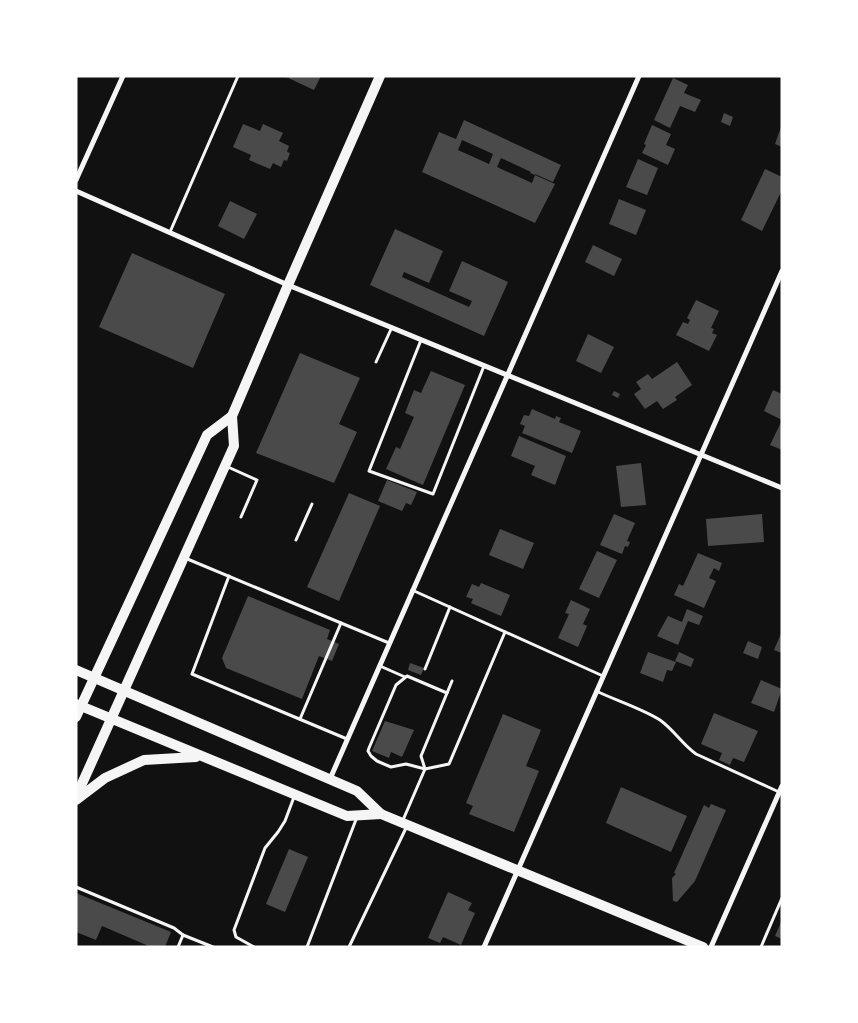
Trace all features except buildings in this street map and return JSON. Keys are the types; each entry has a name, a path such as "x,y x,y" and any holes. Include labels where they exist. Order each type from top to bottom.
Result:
{"highway":[{"path":"76,798 234,446 232,416 380,76"},
{"path":"76,717 79,705 94,678 207,435 232,416"},
{"path":"76,670 358,791 381,814 703,947"},
{"path":"79,705 347,816 381,814"},
{"path":"76,798 105,778 144,760 202,757"}],"street":[{"path":"76,180 122,76"},
{"path":"330,778 639,76"},
{"path":"76,191 288,285 700,456 782,488"},
{"path":"484,947 782,271"},
{"path":"710,947 780,789"}],"lane":[{"path":"170,232 238,76"},
{"path":"376,362 392,327"},
{"path":"421,339 369,471 433,494 484,366"},
{"path":"225,465 257,480 241,517"},
{"path":"296,540 312,504"},
{"path":"184,558 389,643"},
{"path":"229,576 192,674 347,739"},
{"path":"412,590 603,676"},
{"path":"425,669 450,607"},
{"path":"300,719 341,623"},
{"path":"405,677 396,685 368,751 377,761 391,767 406,764 424,769 448,764 504,632"},
{"path":"379,666 447,693"},
{"path":"349,947 405,824 424,769 421,756 452,681"},
{"path":"596,691 658,719 674,731 684,746 696,754 780,789"},
{"path":"254,947 236,936 234,930 265,848 285,821 295,796"},
{"path":"307,947 357,816"},
{"path":"76,887 174,928 183,935 213,947"},
{"path":"761,947 782,898"},
{"path":"178,947 183,935"}]}
